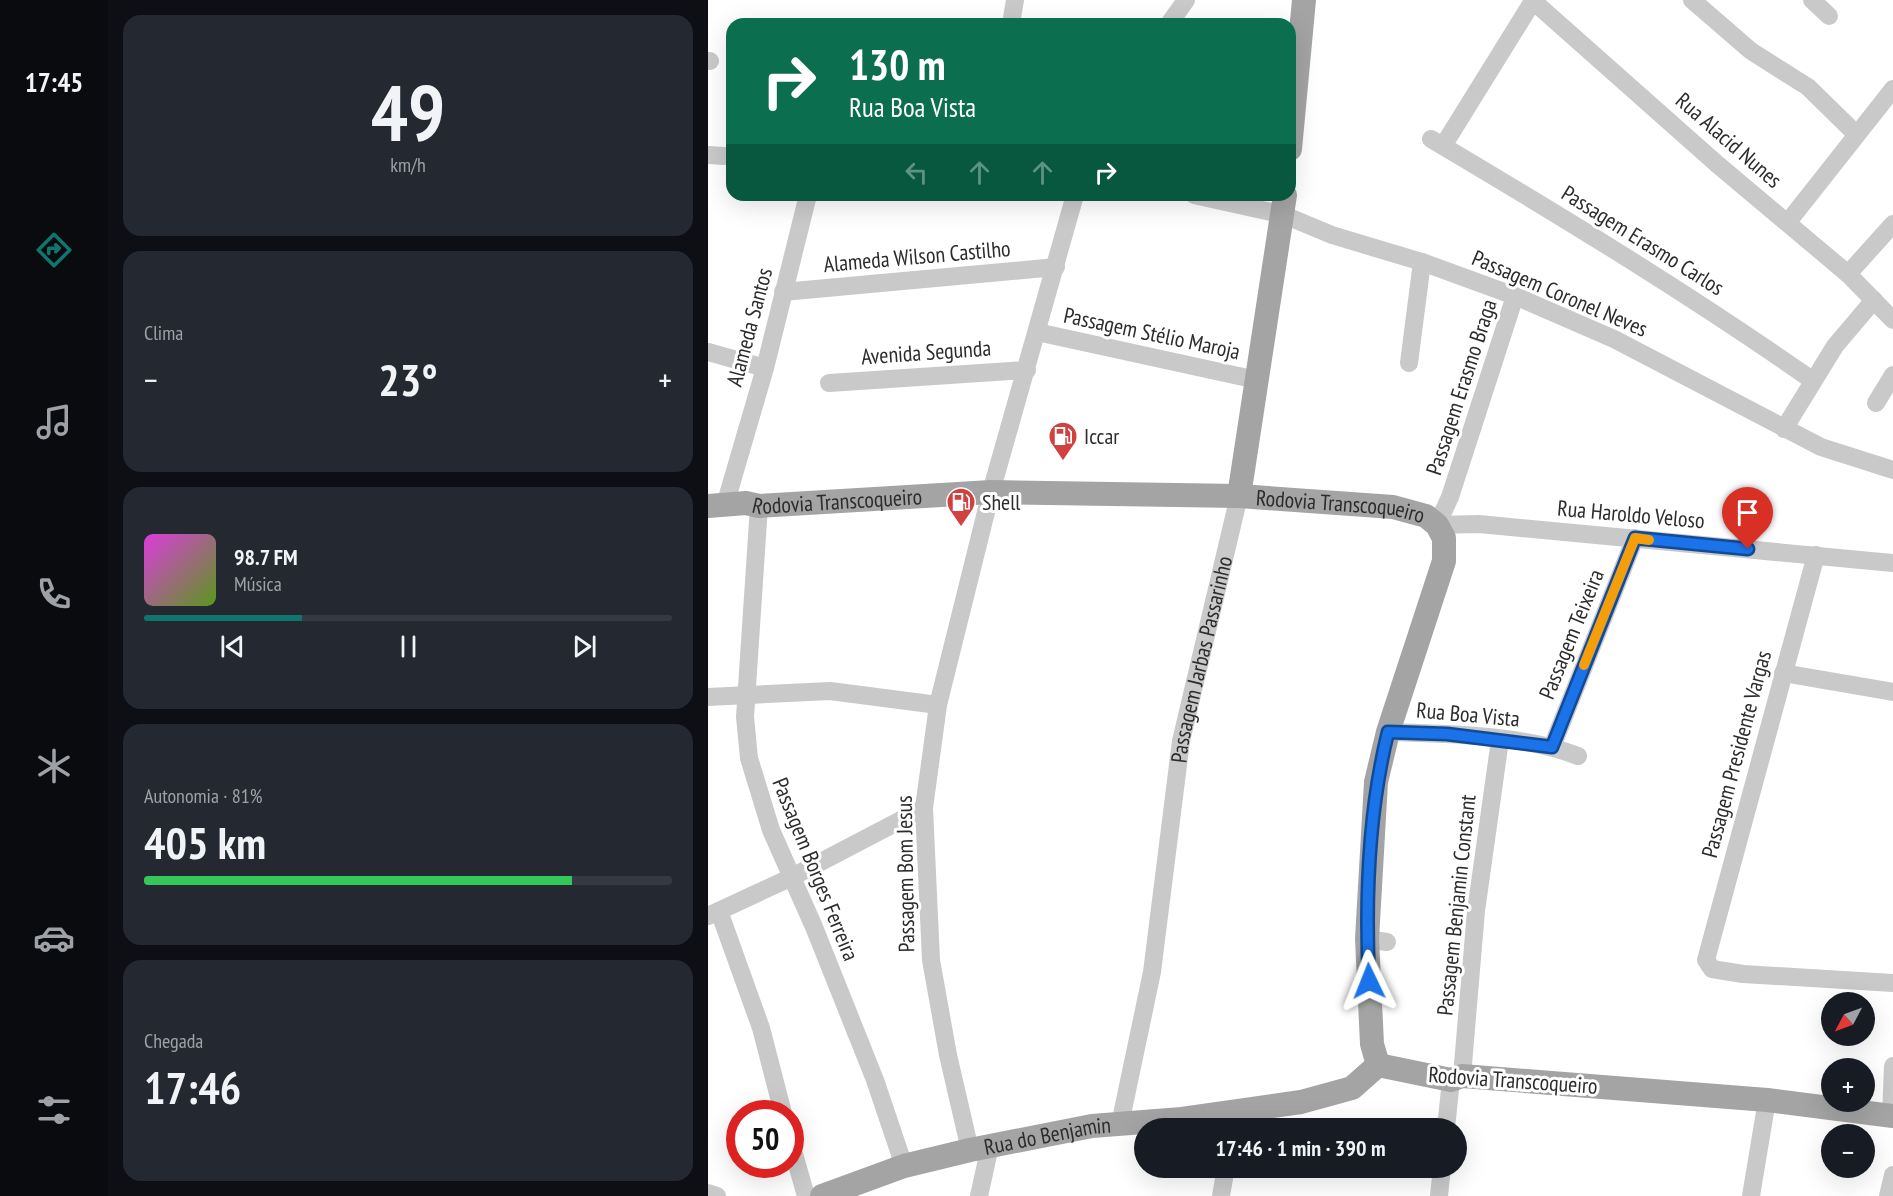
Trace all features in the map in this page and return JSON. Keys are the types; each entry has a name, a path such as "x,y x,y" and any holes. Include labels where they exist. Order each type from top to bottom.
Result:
{"main road":[{"path":"1296,85 1304,0"},
{"name":"Passagem Jarbas Passarinho","path":"1239,496 1285,205"},
{"name":"Rodovia Transcoqueiro","path":"716,506 746,503 759,506 991,492 1239,496 1393,507 1426,516 1437,525 1444,538 1444,561 1388,732 1376,782 1374,805 1377,941 1372,1044 1378,1065 1457,1078 1767,1101 1892,1116"},
{"name":"Rua do Benjamin","path":"1241,1118 1352,1088 1378,1065"},
{"name":"Rua do Benjamin","path":"822,1196 904,1166 980,1148 1092,1126 1134,1124"}],"street":[{"path":"1012,18 1015,0"},
{"path":"1173,18 1186,0"},
{"name":"Passagem Erasmo Carlos","path":"1532,0 1437,143 1632,260 1746,333 1812,381"},
{"name":"Rua Alacid Nunes","path":"1532,0 1717,164 1848,274 1893,320"},
{"path":"1692,0 1751,51 1808,87 1856,134"},
{"path":"1812,0 1829,16"},
{"path":"1788,222 1893,89"},
{"name":"Alameda Santos","path":"716,506 765,368 806,201"},
{"path":"991,492 1074,201"},
{"name":"Passagem Coronel Neves","path":"1249,201 1285,205 1332,235 1422,262 1515,296 1614,339 1821,447 1893,470"},
{"path":"1848,274 1893,224"},
{"path":"1409,363 1422,262"},
{"name":"Alameda Wilson Castilho","path":"783,292 1056,267"},
{"name":"Passagem Erasmo Braga","path":"1437,525 1450,497 1515,296"},
{"path":"1784,429 1841,338 1874,300"},
{"name":"Passagem Stélio Maroja","path":"1038,332 1257,380"},
{"path":"708,352 765,368"},
{"name":"Avenida Segunda","path":"829,383 1027,370"},
{"path":"1876,403 1893,375"},
{"name":"Passagem Bom Jesus","path":"980,1148 948,1055 931,960 924,808 938,705 991,492"},
{"name":"Passagem Jarbas Passarinho","path":"1120,1124 1152,972 1181,741 1239,496"},
{"name":"Passagem Borges Ferreira","path":"759,506 746,695 749,758 760,802 875,1080 904,1166"},
{"name":"Rua Haroldo Veloso","path":"1437,525 1479,524 1893,563"},
{"name":"Passagem Teixeira","path":"1552,747 1635,538"},
{"name":"Passagem Presidente Vargas","path":"1816,555 1707,952 1708,965 1719,971 1743,974 1893,983"},
{"path":"1783,673 1893,692"},
{"path":"708,697 830,692 938,705"},
{"name":"Rua Boa Vista","path":"1388,732 1447,734 1500,740 1552,747 1578,756"},
{"name":"Passagem Benjamin Constant","path":"1448,1118 1457,1078 1476,911 1500,740"},
{"path":"780,1100 761,1028 713,913 792,877 924,808"},
{"path":"1892,1116 1893,1066"},
{"path":"1751,1196 1767,1101"},
{"path":"979,1196 980,1148"},
{"path":"1888,1196 1893,1175"},
{"path":"801,1178 806,1196"},
{"path":"1221,1196 1224,1178"},
{"path":"1439,1196 1441,1178"},
{"path":"708,1193 717,1196"}],"slow traffic":[{"path":"1584,665 1635,538 1649,540"}],"place":[{"name":"Iccar","path":"1063,462"},
{"name":"Shell","path":"961,528"}],"route":[{"path":"1369,981 1367,939 1371,829 1376,782 1388,732 1447,734 1552,747 1635,538 1748,549"}]}
